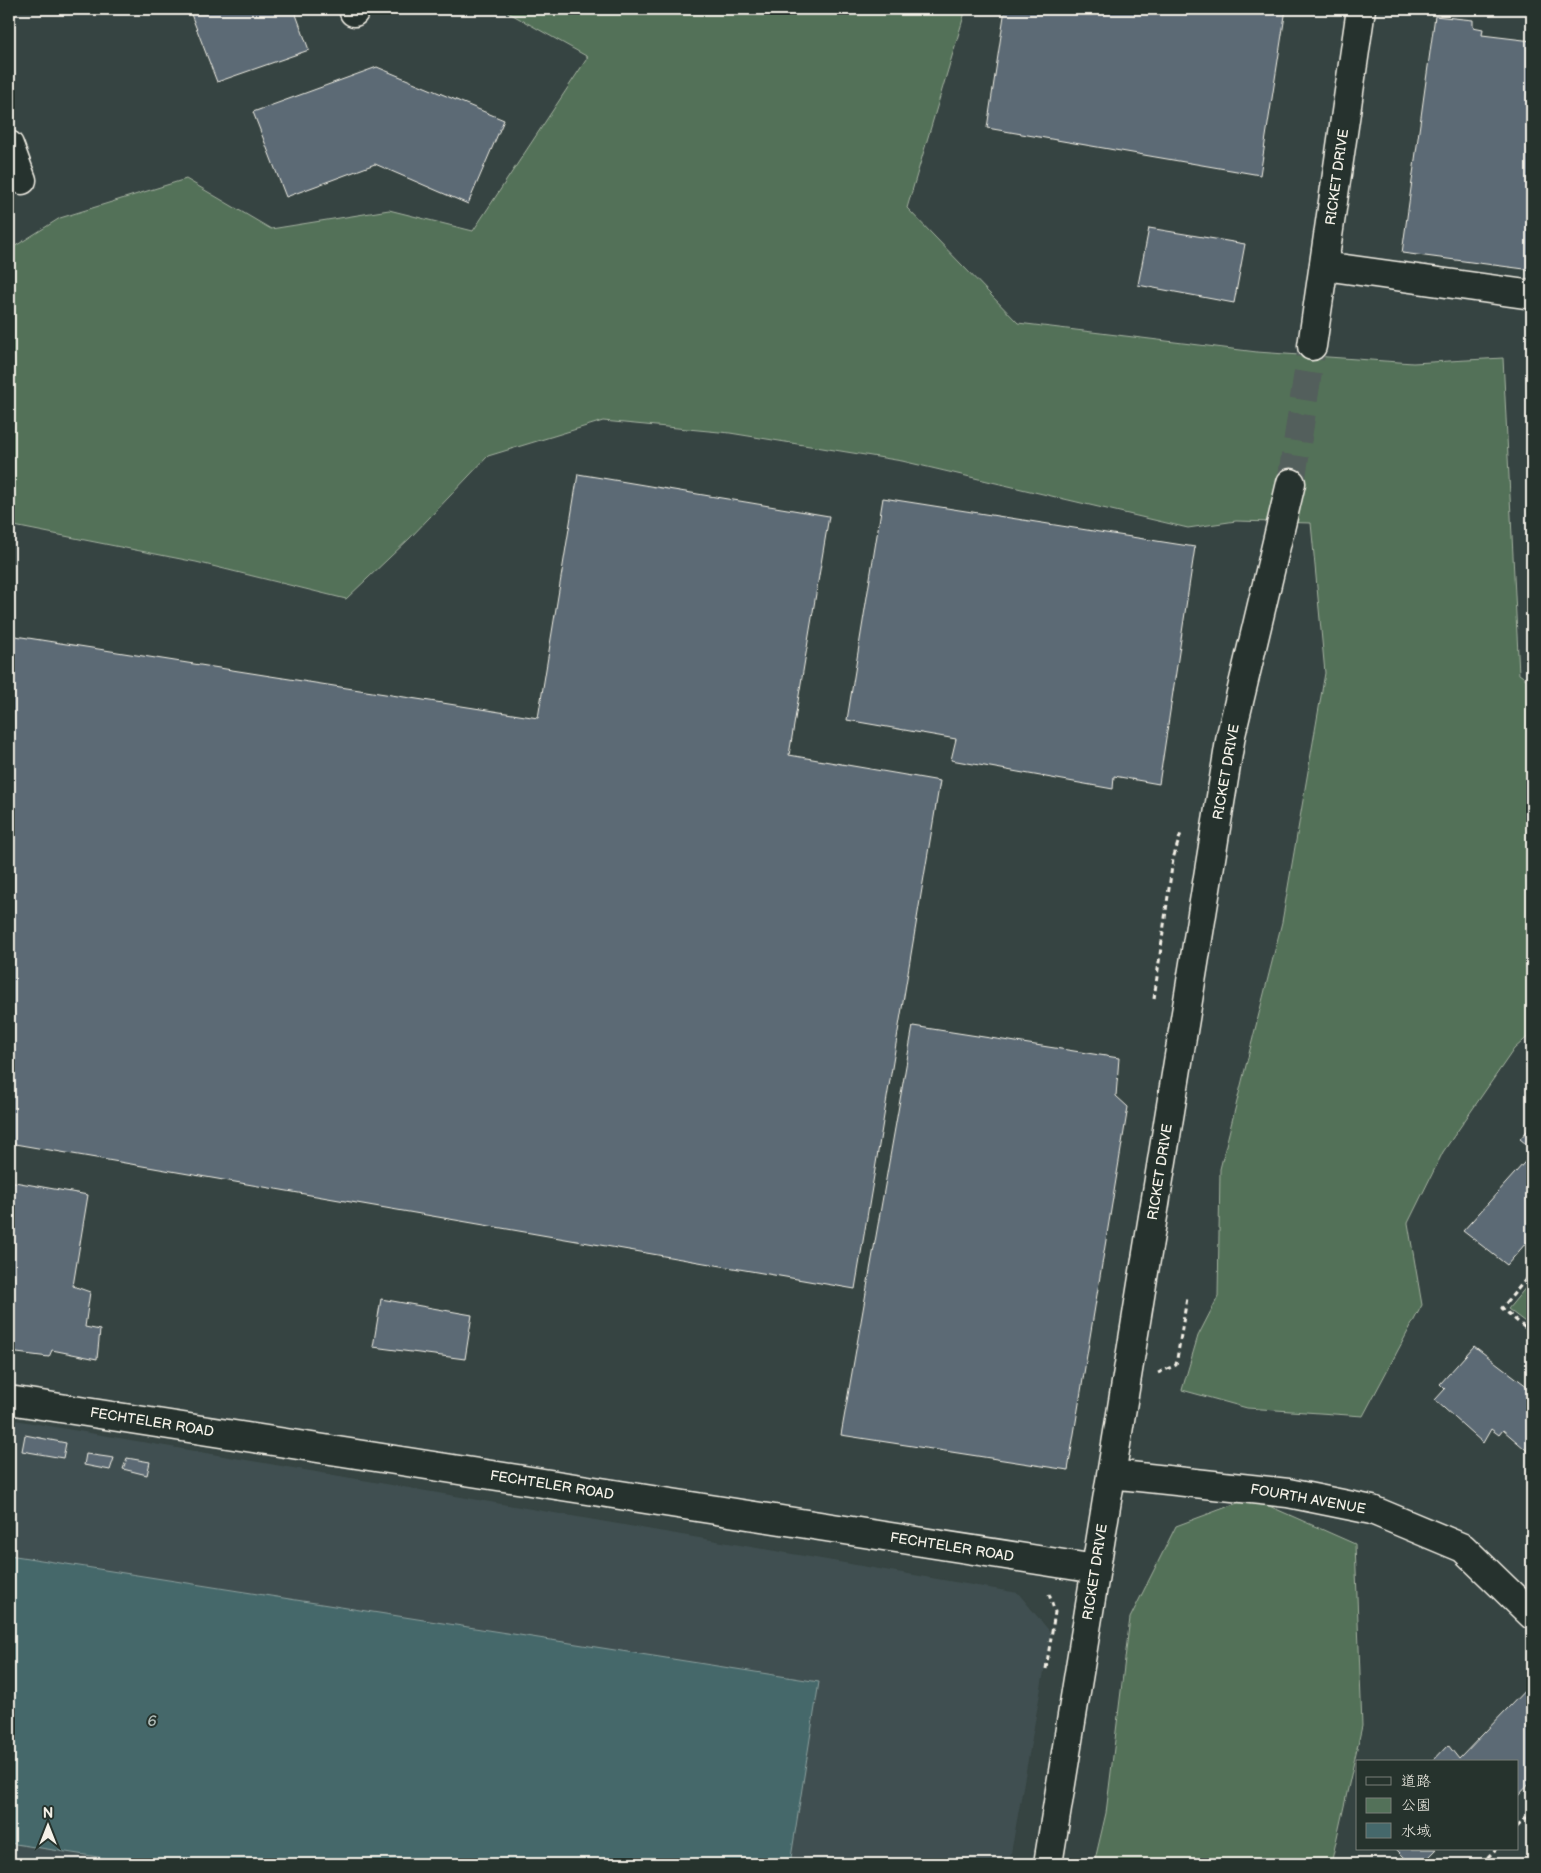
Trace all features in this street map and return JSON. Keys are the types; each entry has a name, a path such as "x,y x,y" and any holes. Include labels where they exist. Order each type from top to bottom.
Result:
{"street":[{"name":"RICKET DRIVE","path":"1312,346 1361,9"},
{"path":"9,145 22,180"},
{"path":"1324,266 1532,295"},
{"name":"RICKET DRIVE","path":"1048,1864 1231,735 1290,483"},
{"name":"FECHTELER ROAD","path":"9,1400 1096,1569"},
{"name":"FOURTH AVENUE","path":"1111,1474 1288,1493 1372,1510 1463,1548 1532,1615"}],"path":[{"path":"1532,1272 1502,1308 1532,1334"},
{"path":"1150,1376 1176,1365 1186,1298"},
{"path":"1045,1670 1055,1612 1049,1592 1051,1562"},
{"path":"1518,1826 1532,1812"},
{"path":"1481,1864 1495,1850"}],"shaded area":[{"path":"9,1419 1018,1593 1051,1633 1009,1864 9,1864"}],"green space":[{"path":"502,9 966,9 907,208 1018,323 1257,352 1413,363 1503,358 1519,674 1532,683 1532,1033 1514,1049 1443,1152 1408,1223 1422,1305 1363,1416 1247,1408 1182,1390 1198,1336 1218,1297 1220,1169 1282,922 1325,673 1311,523 1236,521 1188,528 902,461 730,433 603,421 488,456 410,538 346,599 196,562 9,525 9,250 60,218 186,179 271,229 389,210 473,231 588,57"},
{"path":"1532,1280 1532,1322 1529,1325 1508,1309"},
{"path":"1251,1498 1355,1544 1362,1726 1331,1864 1094,1864 1106,1813 1130,1618 1176,1526"}],"water":[{"name":"6","path":"9,1555 819,1682 790,1864 142,1864 9,1843"}],"building":[{"path":"189,9 294,9 309,50 217,82"},
{"path":"1005,9 1286,9 1260,175 987,128"},
{"path":"1435,16 1473,20 1473,27 1483,29 1482,35 1532,41 1532,270 1402,253"},
{"path":"377,67 504,120 468,204 375,164 286,197 253,112"},
{"path":"1149,228 1245,244 1234,303 1138,285"},
{"path":"578,474 829,516 789,755 940,781 855,1289 9,1143 9,635 538,718"},
{"path":"883,498 1195,547 1159,784 1114,776 1113,789 951,760 956,739 847,720"},
{"path":"913,1026 1119,1058 1116,1096 1128,1107 1068,1470 841,1435"},
{"path":"1532,1125 1532,1149 1520,1139"},
{"path":"1532,1154 1532,1236 1507,1265 1463,1231"},
{"path":"9,1181 88,1195 73,1286 90,1292 85,1327 100,1330 97,1359 52,1350 49,1357 9,1352"},
{"path":"381,1299 472,1315 465,1359 373,1347"},
{"path":"1474,1346 1532,1390 1532,1455 1503,1430 1499,1435 1491,1429 1483,1443 1435,1400 1445,1389 1440,1384"},
{"path":"25,1435 66,1443 63,1458 22,1451"},
{"path":"86,1454 114,1458 110,1470 84,1465"},
{"path":"127,1458 150,1462 147,1475 123,1469"},
{"path":"1532,1683 1532,1781 1518,1796 1518,1760 1434,1760 1448,1745 1459,1759"},
{"path":"1397,1850 1436,1850 1422,1864 1411,1864"}],"tunnel":[{"path":"1291,483 1312,346"}]}
